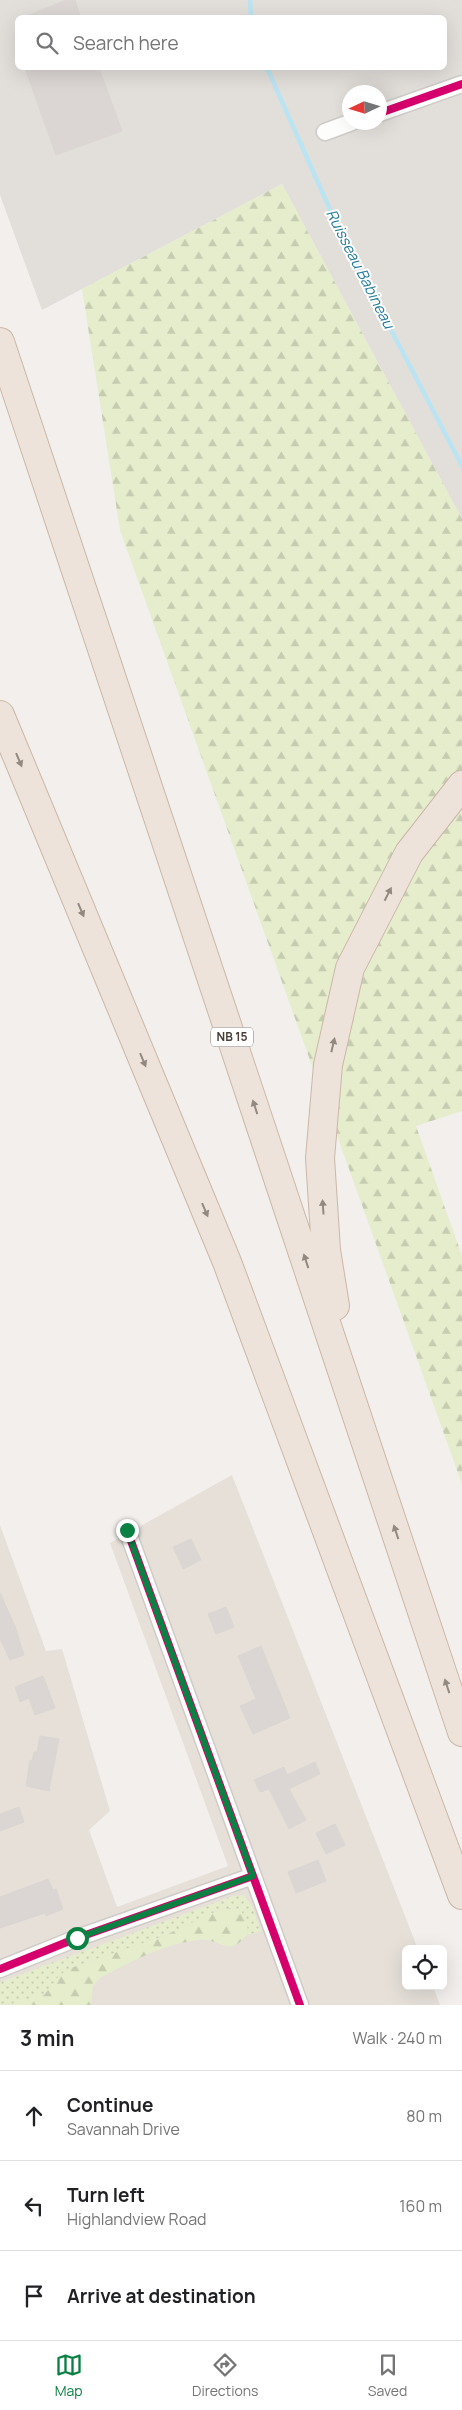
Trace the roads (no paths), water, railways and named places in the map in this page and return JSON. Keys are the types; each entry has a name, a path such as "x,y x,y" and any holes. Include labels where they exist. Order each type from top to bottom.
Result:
{"highway":[{"name":"NB 15","path":"0,342 462,1732"},
{"path":"0,714 227,1262 462,1895"},
{"path":"350,1393 324,1232 320,1158 328,1065 350,968 409,853 462,785"}],"street":[{"path":"387,111 462,84"},
{"path":"325,132 342,126"},
{"path":"127,1530 300,2005"},
{"path":"0,1969 77,1938 253,1876"}],"waterway":[{"name":"Ruisseau Babineau","path":"250,0 251,15"},
{"name":"Ruisseau Babineau","path":"268,70 340,232 462,466"}]}
